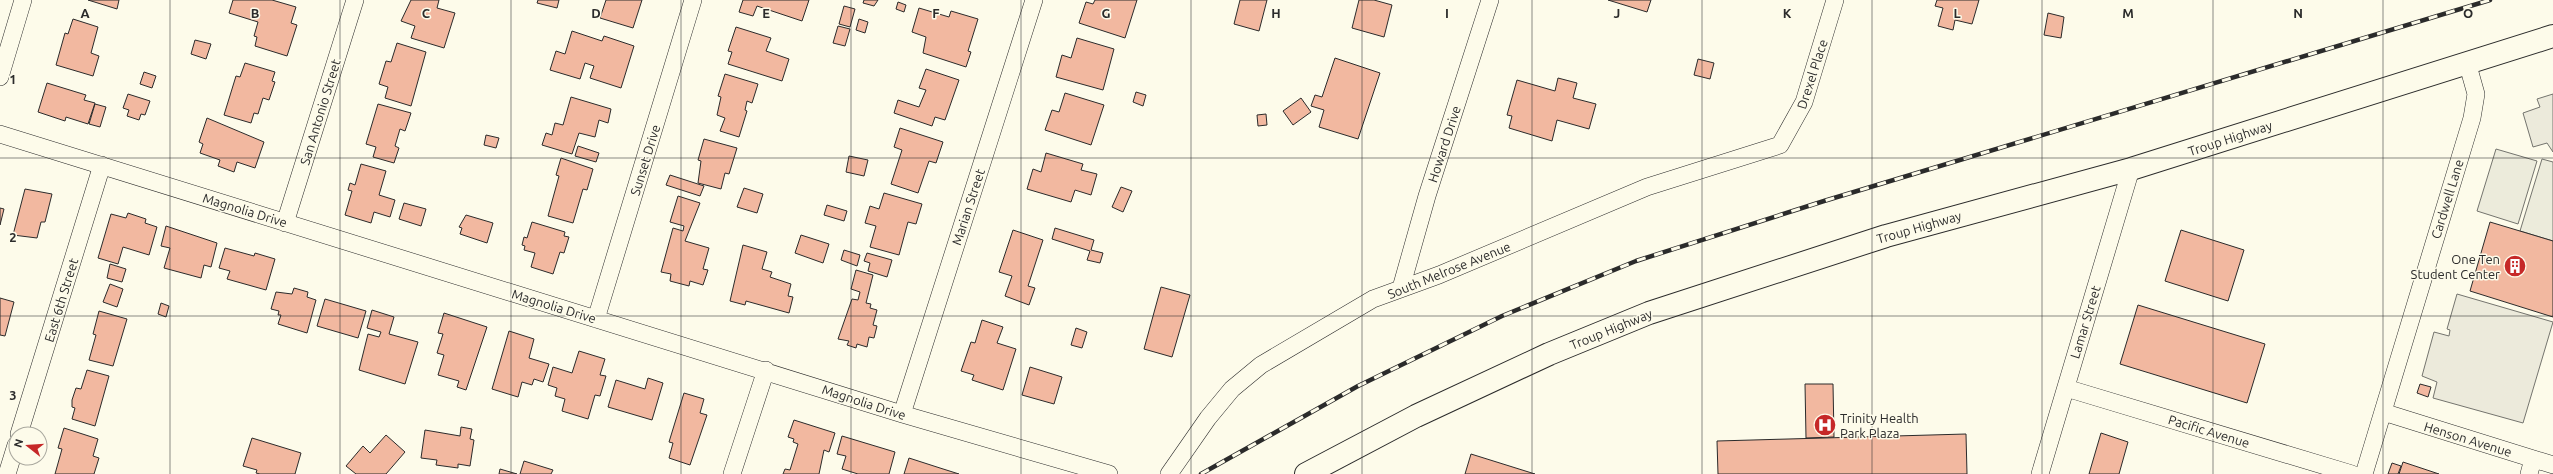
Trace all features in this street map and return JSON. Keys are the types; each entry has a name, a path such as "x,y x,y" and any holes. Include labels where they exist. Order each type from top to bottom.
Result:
{"main road":[{"name":"Troup Highway","path":"1306,474 1326,467 1416,416 1549,354 1649,313 1886,236 2131,169 2553,36"}],"street":[{"path":"0,76 23,0"},
{"name":"San Antonio Street","path":"285,223 355,0"},
{"name":"Sunset Drive","path":"596,319 693,0"},
{"name":"Howard Drive","path":"1401,288 1427,196 1490,0"},
{"name":"Drexel Place","path":"1780,145 1804,102 1836,0"},
{"name":"Marian Street","path":"902,414 1028,1"},
{"name":"Cardwell Lane","path":"2364,474 2472,118 2476,94 2467,62"},
{"name":"Magnolia Drive","path":"0,134 596,319 766,370 902,414 1109,474"},
{"name":"South Melrose Avenue","path":"1169,474 1208,418 1232,389 1261,365 1373,300 1401,288 1439,275 1647,187 1780,145"},
{"name":"East 6th Street","path":"21,426 102,166"},
{"name":"Lamar Street","path":"2040,474 2131,169"},
{"path":"732,474 766,370"},
{"name":"Pacific Avenue","path":"2066,388 2352,474"},
{"name":"Henson Avenue","path":"2383,412 2532,466 2553,465"}],"shaded area":[{"path":"2553,94 2553,152 2547,143 2533,147 2523,113 2540,107 2537,99"},
{"path":"2496,149 2537,161 2518,224 2477,211"},
{"path":"2542,159 2553,162 2553,241 2520,231"},
{"path":"2457,294 2553,322 2523,423 2433,398 2437,382 2422,376 2434,332 2449,336 2450,330 2447,329"}],"building":[{"path":"88,0 119,0 117,9"},
{"path":"233,0 272,0 296,7 291,23 297,25 287,56 255,46 257,37 254,36 258,22 229,13"},
{"path":"411,0 439,0 437,8 455,13 444,48 411,38 415,26 401,21"},
{"path":"538,0 559,0 557,8 537,3"},
{"path":"606,0 642,0 633,28 600,18"},
{"path":"743,0 809,0 802,21 757,6 753,16 739,12"},
{"path":"864,0 878,0 874,6 863,3"},
{"path":"1095,0 1137,0 1125,38 1079,23 1086,2 1093,4"},
{"path":"1240,0 1267,0 1259,31 1234,24"},
{"path":"1359,0 1374,0 1392,5 1384,37 1352,28"},
{"path":"1608,0 1651,0 1647,12"},
{"path":"1937,0 1979,0 1972,24 1955,20 1953,30 1938,26 1943,8 1935,6"},
{"path":"898,2 906,5 904,12 896,9"},
{"path":"844,6 855,9 850,27 839,24"},
{"path":"919,8 949,17 951,11 978,19 968,51 971,52 966,67 923,53 926,37 912,32"},
{"path":"2048,13 2064,17 2061,38 2044,35"},
{"path":"73,19 98,27 91,53 99,56 93,76 56,65 65,33 68,34"},
{"path":"859,19 868,22 865,33 856,30"},
{"path":"838,26 850,29 845,46 833,43"},
{"path":"736,27 771,38 766,51 789,59 782,81 728,64 732,52 728,51"},
{"path":"572,31 602,41 604,36 634,46 621,88 590,78 594,66 585,63 580,79 550,70 556,51 565,54"},
{"path":"1077,38 1114,49 1103,90 1056,77 1062,55 1071,58"},
{"path":"195,40 211,44 206,59 191,54"},
{"path":"397,43 426,52 411,106 385,98 388,87 379,84 386,61 391,62"},
{"path":"1335,58 1380,73 1358,139 1319,127 1324,110 1311,106 1315,95 1322,97"},
{"path":"1698,59 1714,63 1710,79 1694,75"},
{"path":"245,63 275,72 272,81 275,82 269,100 263,98 258,114 254,113 251,123 224,115 236,76 240,77"},
{"path":"926,69 959,80 945,120 935,117 932,126 894,113 898,100 919,107 926,90 919,88"},
{"path":"144,72 156,76 152,88 140,84"},
{"path":"725,74 758,84 752,103 747,101 745,110 747,111 739,137 720,131 725,118 717,115 721,97 718,96"},
{"path":"1558,78 1577,83 1573,98 1596,104 1589,129 1557,120 1552,141 1509,128 1512,116 1507,115 1517,80 1555,91"},
{"path":"47,83 86,95 84,100 95,103 88,124 66,117 65,121 38,112"},
{"path":"1136,92 1146,95 1143,106 1133,102"},
{"path":"1065,93 1104,105 1091,145 1045,130 1052,110 1059,112"},
{"path":"128,94 150,101 145,115 141,114 139,120 127,116 129,110 123,108"},
{"path":"571,97 611,109 608,123 599,120 595,137 579,133 572,154 542,145 546,133 552,135 555,123 563,125"},
{"path":"1301,98 1311,112 1293,125 1283,111"},
{"path":"95,104 106,107 100,127 89,124"},
{"path":"378,104 411,113 405,131 400,129 395,146 399,148 394,163 373,157 376,147 366,144"},
{"path":"1266,114 1267,125 1258,126 1257,115"},
{"path":"207,118 264,142 255,168 237,162 234,172 218,166 220,160 200,153 203,144 199,142"},
{"path":"900,128 943,142 936,163 929,161 918,193 891,184 902,150 894,147"},
{"path":"486,135 499,138 496,148 484,145"},
{"path":"704,139 737,148 729,174 725,173 721,189 698,183 701,161 698,160"},
{"path":"578,146 599,153 596,162 575,156"},
{"path":"1046,153 1083,164 1081,170 1097,174 1091,195 1075,190 1071,202 1027,189 1033,169 1041,172"},
{"path":"849,156 868,160 864,176 846,172"},
{"path":"561,158 593,169 587,190 583,189 573,223 548,216 559,176 556,175"},
{"path":"361,164 386,171 379,195 395,200 390,217 374,212 371,223 345,215 352,191 348,190 350,183 355,185"},
{"path":"670,175 704,186 700,196 666,185"},
{"path":"1121,187 1132,191 1123,212 1112,207"},
{"path":"744,188 763,194 757,213 737,207"},
{"path":"25,189 52,194 45,222 41,222 37,238 13,235"},
{"path":"884,193 922,204 916,224 908,222 899,255 870,247 876,226 865,223 870,206 879,209"},
{"path":"678,196 700,203 685,241 709,248 703,269 708,270 703,285 690,281 689,286 670,281 671,274 661,272 673,228 683,231 684,226 670,222"},
{"path":"404,203 426,209 421,226 399,219"},
{"path":"827,205 847,211 844,221 824,215"},
{"path":"0,208 4,209 0,225"},
{"path":"128,213 146,219 145,223 157,227 149,255 123,247 118,264 98,258 111,214 126,218"},
{"path":"466,215 493,223 487,243 460,234 462,228 459,227"},
{"path":"532,222 565,232 564,236 569,237 564,253 560,252 553,274 531,267 535,253 524,250 525,246 522,245 524,237 527,238"},
{"name":"One Ten Student Center","path":"2490,222 2553,241 2553,317 2470,291"},
{"path":"166,226 217,243 211,267 204,265 201,278 164,268 170,248 161,246"},
{"path":"1055,228 1094,240 1091,250 1103,253 1100,263 1087,260 1090,251 1052,239"},
{"path":"1013,230 1043,240 1028,286 1035,288 1029,305 1005,296 1012,276 999,272"},
{"path":"2181,230 2244,250 2228,301 2165,281"},
{"path":"801,235 829,244 823,263 795,253"},
{"path":"743,245 767,252 762,269 772,272 770,277 791,284 788,296 793,297 789,313 746,301 745,305 730,301"},
{"path":"225,248 254,256 255,253 275,259 266,290 227,279 230,271 219,268"},
{"path":"844,250 860,255 857,266 841,260"},
{"path":"867,253 892,260 887,277 868,271 870,263 864,261"},
{"path":"110,264 126,269 122,282 107,278"},
{"path":"856,270 873,275 866,303 871,304 870,308 877,310 873,325 877,326 874,338 869,337 867,347 857,344 856,348 847,345 849,341 838,339 852,299 858,300 860,292 851,289"},
{"path":"110,284 123,289 117,307 103,302"},
{"path":"1161,287 1190,295 1172,357 1144,349"},
{"path":"294,288 308,292 307,297 316,300 307,333 278,324 281,315 278,315 279,311 271,309 276,292 292,294"},
{"path":"0,298 14,302 5,336 0,335"},
{"path":"325,299 366,311 358,338 317,326"},
{"path":"161,303 169,306 166,317 158,314"},
{"path":"2138,305 2265,344 2247,403 2120,364"},
{"path":"372,310 394,317 389,334 418,342 405,384 359,370 368,334 379,337 381,332 367,328"},
{"path":"99,311 127,319 113,366 89,360 96,335 93,334"},
{"path":"444,313 487,327 466,390 457,387 459,381 438,375 444,355 437,353 443,334 438,333"},
{"path":"982,320 1003,327 997,343 1016,349 1003,390 972,380 974,375 961,371 971,342 975,343"},
{"path":"1076,328 1087,332 1082,348 1071,345"},
{"path":"509,331 534,339 529,358 549,364 543,382 534,379 532,385 522,382 518,397 492,389"},
{"path":"579,351 605,359 600,375 606,376 600,396 595,395 588,419 562,411 565,399 555,396 557,388 548,385 553,367 572,373"},
{"path":"1030,367 1062,377 1054,404 1022,395"},
{"path":"87,370 109,376 95,426 72,419 75,408 72,407 72,400 76,388 81,389"},
{"path":"648,378 663,383 652,420 608,407 616,380 645,389"},
{"path":"1805,384 1833,384 1834,437 1806,438"},
{"path":"2420,384 2431,387 2428,397 2417,393"},
{"path":"684,393 704,399 700,413 707,415 690,465 669,458 673,443 669,442"},
{"path":"794,420 835,433 829,452 824,450 819,474 783,474 785,469 790,470 798,444 793,442 794,439 788,437"},
{"path":"461,427 472,429 470,439 474,440 470,466 458,464 458,468 436,465 437,460 421,458 425,430 460,436"},
{"path":"64,428 98,439 93,456 99,458 94,474 55,474 62,449 58,448"},
{"path":"2101,433 2128,442 2119,474 2089,474"},
{"path":"1966,434 1967,474 1718,474 1717,441"},
{"path":"386,435 405,452 386,474 356,474 346,466 363,446 370,453"},
{"path":"842,436 895,452 889,474 858,474 842,469 846,456 837,454"},
{"path":"252,438 301,453 295,474 260,474 256,473 257,470 243,466"},
{"path":"1471,454 1535,474 1465,474"},
{"path":"909,458 940,468 959,474 904,474"},
{"path":"524,461 553,470 551,474 520,474"},
{"path":"2403,462 2439,474 2399,474"},
{"path":"2392,463 2401,466 2398,474 2388,474"},
{"path":"500,469 517,474 499,474"}],"railway":[{"path":"1201,474 1358,386 1502,316 1636,261 1824,201 2490,0"}],"place":[{"name":"One Ten Student Center","path":"2515,266"},
{"name":"Trinity Health Park Plaza","path":"1825,425"}]}
